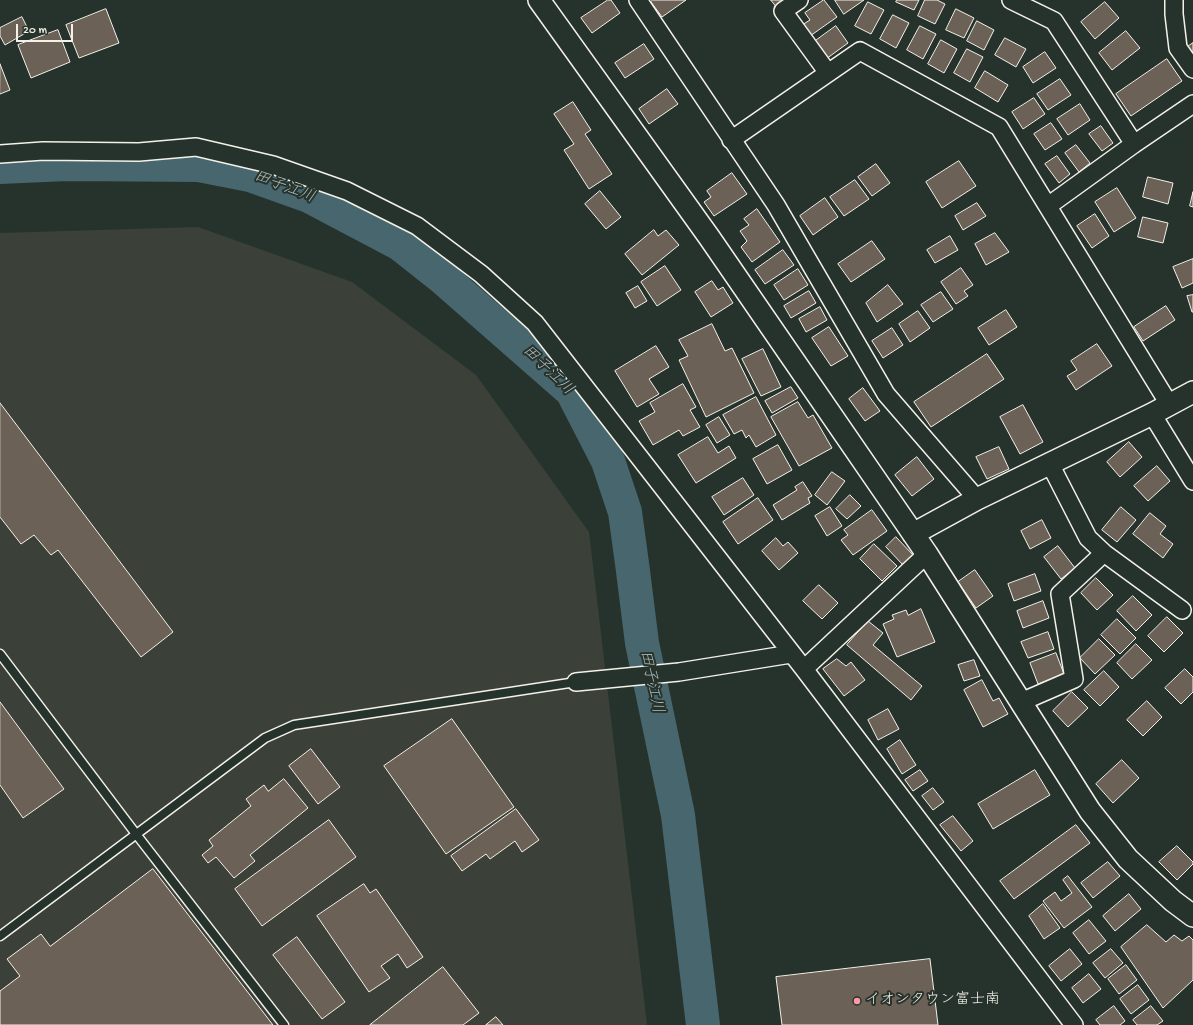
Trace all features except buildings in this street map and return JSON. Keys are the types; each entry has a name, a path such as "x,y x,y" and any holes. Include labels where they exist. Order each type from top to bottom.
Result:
{"street":[{"path":"539,0 709,237 927,554 1090,811 1128,859 1173,901 1193,916"},
{"path":"638,0 776,205 886,394 977,499"},
{"path":"799,0 783,11 828,73"},
{"path":"1010,0 1054,21 1134,144"},
{"path":"1174,0 1178,48 1193,70"},
{"path":"731,140 860,51 999,127 1048,206 1161,409 1193,481"},
{"path":"1048,206 1134,144 1193,104"},
{"path":"0,154 43,151 139,152 196,147 273,165 340,188 417,226 481,274 535,323 804,669 1074,1025"},
{"path":"913,534 977,499 1193,392"},
{"path":"1050,464 1088,538 1104,553 1182,610"},
{"path":"1021,702 1074,679 1060,594 1104,553"},
{"path":"804,669 927,554"},
{"path":"576,682 679,672 791,654"}],"lane":[{"path":"0,654 136,834 284,1025"},
{"path":"0,936 265,738 294,725 576,682"}],"shaded area":[{"path":"198,227 352,282 476,375 589,532 647,1025 0,1025 0,233"}],"waterway":[{"name":"田子江川","path":"0,167 67,164 199,165 250,175 309,196 400,244 443,278 572,391 608,461 625,512 642,643 678,815 703,1025"}],"place":[{"name":"イオンタウン富士南","path":"857,1001"}]}
